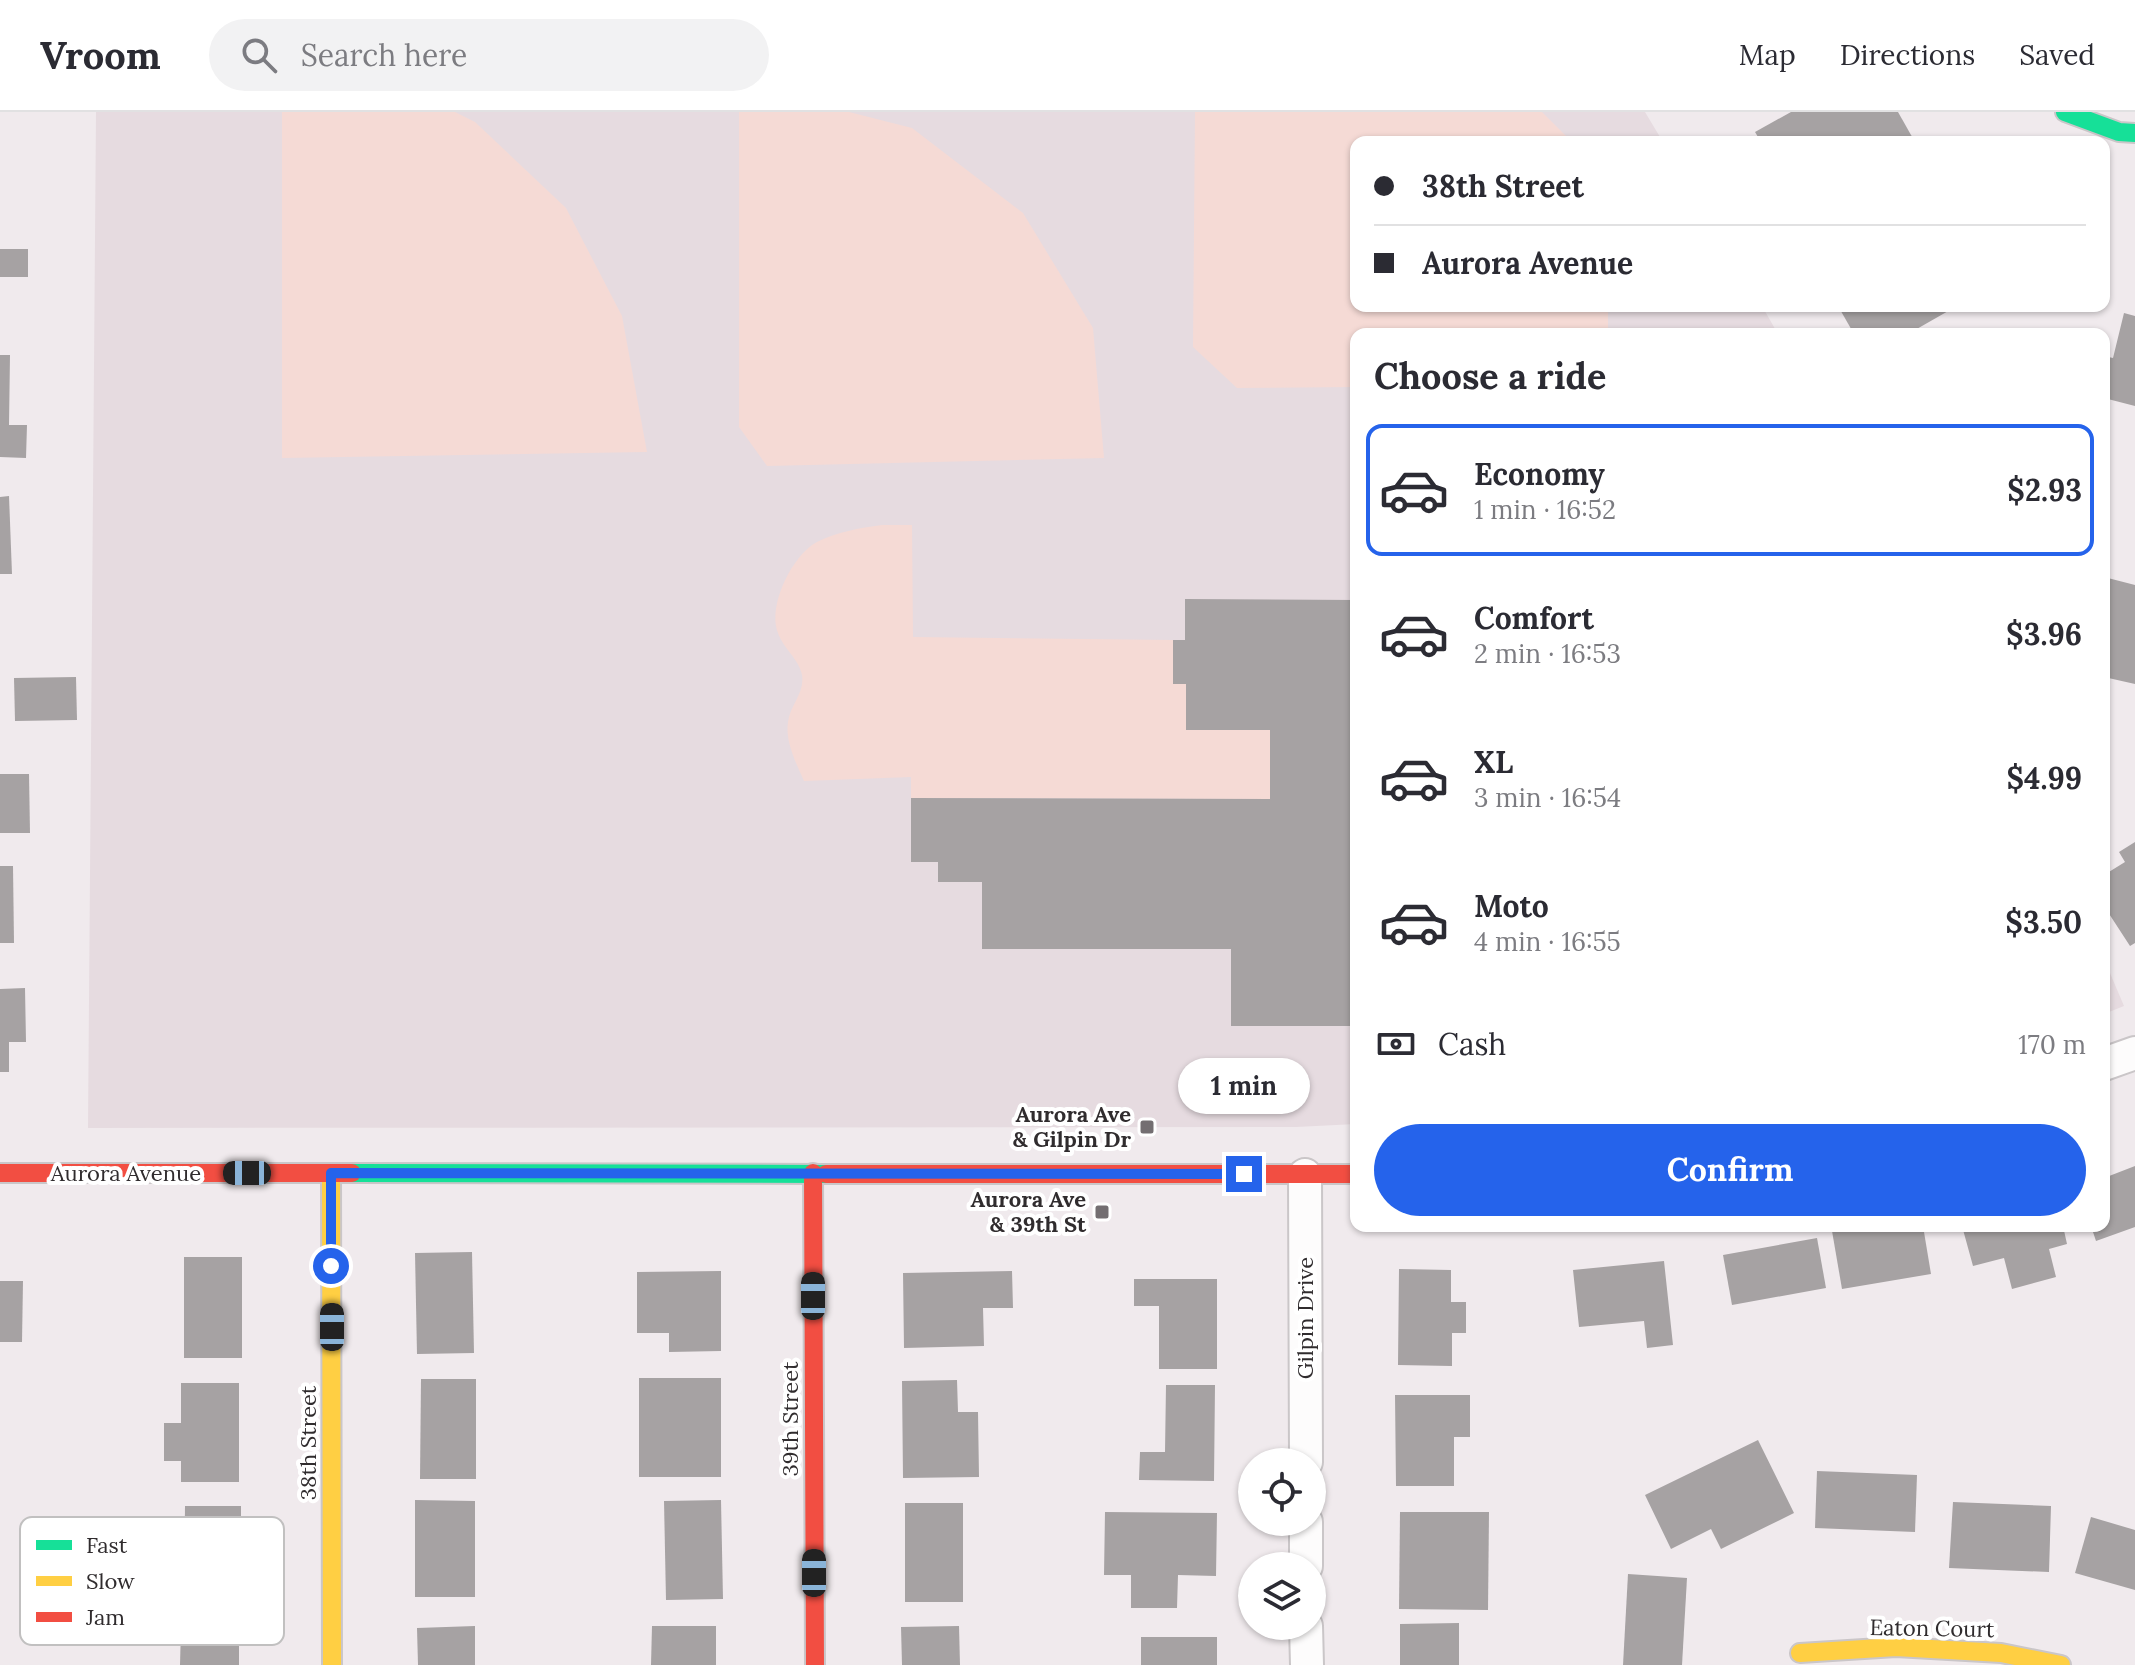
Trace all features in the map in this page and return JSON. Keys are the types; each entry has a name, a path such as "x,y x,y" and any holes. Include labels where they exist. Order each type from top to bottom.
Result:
{"street":[{"path":"2065,112 2119,132 2135,133"},
{"path":"2110,1062 2135,1053"},
{"name":"Aurora Avenue","path":"0,1173 1350,1174"},
{"name":"38th Street","path":"331,1173 332,1665"},
{"name":"39th Street","path":"813,1173 815,1665"},
{"name":"Gilpin Drive","path":"1305,1175 1306,1448"},
{"path":"1306,1640 1307,1665"},
{"name":"Eaton Court","path":"1800,1653 1896,1647 2001,1653 2061,1665"}],"shaded area":[{"path":"96,112 1645,112 1659,136 1350,136 1350,312 1765,312 1775,328 1350,328 1350,1124 1296,1127 88,1128"},
{"path":"282,112 455,112 475,122 566,208 622,316 647,452 282,458"},
{"path":"739,112 849,112 912,128 1023,213 1093,328 1104,458 767,466 739,427"},
{"path":"1195,112 1542,112 1566,136 1350,136 1350,312 1608,312 1608,328 1350,328 1350,387 1237,388 1193,347"},
{"path":"882,525 912,525 913,637 1173,640 1173,684 1186,684 1186,730 1270,730 1270,799 911,798 911,777 804,781 787,729 801,688 802,675 778,633 775,622 779,596 799,558 817,542 848,531"},
{"path":"2110,973 2124,1006 2110,1012"}],"building":[{"path":"1791,112 1898,112 1912,136 1757,136 1755,132"},
{"path":"0,249 28,249 28,277 0,277"},
{"path":"1841,312 1946,312 1918,328 1851,328"},
{"path":"2124,313 2135,316 2135,406 2110,400 2110,357 2113,358"},
{"path":"0,355 10,355 9,425 27,425 26,458 0,457"},
{"path":"9,496 12,574 0,574 0,497"},
{"path":"2110,579 2135,585 2135,684 2110,678"},
{"path":"1185,599 1350,600 1350,1026 1231,1026 1231,949 982,949 982,882 938,882 938,862 911,862 911,798 1270,799 1270,730 1186,730 1186,684 1173,684 1173,640 1185,640"},
{"path":"76,677 77,720 15,721 14,678"},
{"path":"0,774 29,774 30,833 0,833"},
{"path":"2135,842 2135,943 2130,946 2110,915 2110,871 2125,862 2119,852"},
{"path":"0,866 13,866 14,943 0,943"},
{"path":"25,988 26,1042 9,1042 9,1072 0,1072 0,989"},
{"path":"2135,1166 2135,1227 2096,1241 2093,1232 2110,1232 2110,1176"},
{"path":"1832,1232 1924,1232 1931,1274 1842,1289"},
{"path":"1964,1232 2064,1232 2067,1244 2049,1249 2056,1277 2012,1289 2004,1258 1973,1266"},
{"path":"1817,1238 1826,1288 1732,1305 1723,1255"},
{"path":"472,1252 474,1353 417,1354 415,1253"},
{"path":"184,1257 242,1257 242,1358 184,1358"},
{"path":"1664,1261 1673,1345 1647,1348 1644,1321 1579,1327 1573,1270"},
{"path":"1399,1269 1451,1270 1451,1302 1466,1302 1466,1333 1452,1333 1452,1366 1398,1365"},
{"path":"721,1271 721,1351 669,1352 669,1333 637,1333 637,1272"},
{"path":"1012,1271 1013,1308 983,1308 984,1346 904,1348 903,1273"},
{"path":"1134,1279 1217,1279 1217,1369 1159,1369 1159,1306 1134,1306"},
{"path":"0,1281 23,1281 22,1342 0,1342"},
{"path":"639,1378 721,1378 721,1477 639,1477"},
{"path":"421,1379 476,1379 476,1479 420,1479"},
{"path":"957,1380 958,1412 978,1412 979,1477 903,1478 902,1381"},
{"path":"181,1383 239,1383 239,1482 181,1482 181,1461 164,1461 164,1423 181,1423"},
{"path":"1166,1385 1215,1385 1214,1481 1139,1480 1140,1452 1165,1452"},
{"path":"1395,1395 1470,1395 1470,1437 1454,1437 1454,1486 1396,1486"},
{"path":"1758,1440 1794,1513 1721,1549 1711,1529 1671,1549 1645,1495"},
{"path":"1817,1471 1917,1475 1915,1532 1815,1528"},
{"path":"415,1500 475,1501 475,1597 415,1597"},
{"path":"721,1500 723,1599 666,1600 664,1501"},
{"path":"1953,1502 2051,1506 2049,1572 1949,1568"},
{"path":"905,1503 963,1503 963,1602 905,1602"},
{"path":"185,1506 241,1506 241,1517 185,1517"},
{"path":"1105,1512 1217,1513 1216,1576 1178,1575 1177,1608 1131,1608 1131,1575 1104,1575"},
{"path":"1400,1512 1489,1512 1488,1610 1399,1609"},
{"path":"2091,1517 2135,1530 2135,1590 2075,1573"},
{"path":"1628,1574 1687,1578 1682,1665 1623,1665"},
{"path":"1459,1623 1459,1665 1400,1665 1400,1624"},
{"path":"475,1626 475,1665 418,1665 417,1628"},
{"path":"652,1626 716,1626 716,1665 651,1665"},
{"path":"959,1626 960,1665 902,1665 901,1627"},
{"path":"1141,1637 1217,1637 1217,1665 1141,1665"},
{"path":"181,1645 239,1645 239,1665 180,1665"}],"traffic: fast":[{"path":"2065,112 2119,132 2135,133"},
{"path":"352,1173 826,1174"}],"traffic: slow":[{"path":"331,1173 332,1665"},
{"path":"1800,1653 1896,1647 2001,1653 2061,1665"}],"traffic: jam":[{"path":"0,1173 352,1173"},
{"path":"813,1173 815,1665"},
{"path":"826,1174 1350,1174"}],"place":[{"name":"Aurora Ave & Gilpin Dr","path":"1147,1127"},
{"name":"Aurora Ave & 39th St","path":"1102,1212"}],"route":[{"path":"331,1266 331,1173 1244,1174"}]}
